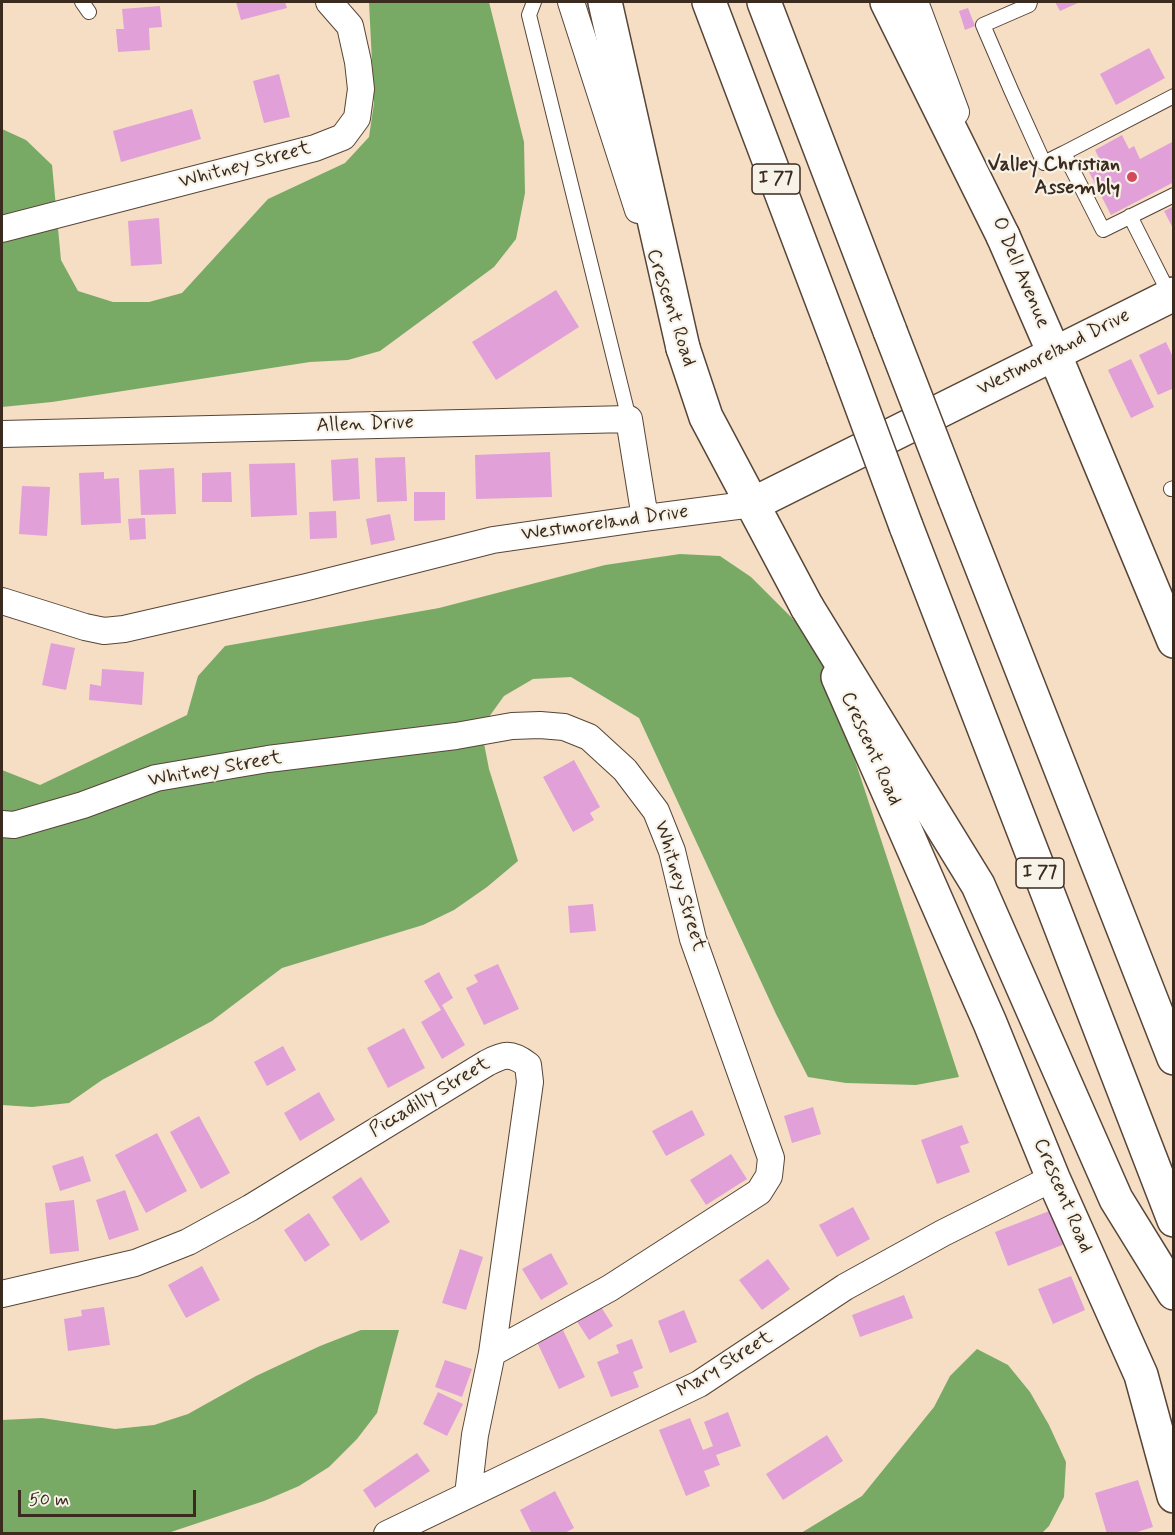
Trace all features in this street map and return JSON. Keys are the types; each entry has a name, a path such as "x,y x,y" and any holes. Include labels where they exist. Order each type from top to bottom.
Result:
{"main road":[{"path":"605,2 683,348"},
{"name":"I 77","path":"709,2 906,526 1173,1220"},
{"name":"I 77","path":"764,2 1173,1058"},
{"path":"887,2 1003,236"},
{"name":"O Dell Avenue","path":"1003,236 1054,353 1173,642"},
{"name":"Westmoreland Drive","path":"753,504 1172,295"},
{"name":"Crescent Road","path":"683,348 706,417 807,607 990,1023 1053,1178 1141,1375 1173,1496"},
{"path":"807,607 978,885 1116,1199 1173,1293"}],"street":[{"name":"Whitney Street","path":"2,229 315,148 343,137 357,118 361,89 350,26 330,2"},
{"name":"Crescent Road","path":"571,2 683,348"},
{"name":"O Dell Avenue","path":"915,2 1003,236"},
{"name":"Allen Drive","path":"2,434 629,419"},
{"path":"629,419 645,518"},
{"name":"Westmoreland Drive","path":"2,601 85,627 104,631 124,629 308,587 493,540 753,504"},
{"name":"Whitney Street","path":"2,824 14,825 83,805 156,778 268,759 456,736 512,726 564,727 589,737 625,770 656,811 672,851 693,939 771,1158 769,1176 759,1192 610,1288 492,1353"},
{"name":"Piccadilly Street","path":"2,1294 135,1263 188,1242 250,1208 503,1054 518,1057 528,1065 530,1082 492,1353 475,1435 468,1495"},
{"name":"Mary Street","path":"387,1533 699,1384 844,1287 943,1233 1053,1178"}],"lane":[{"path":"534,2 529,15 629,419"},
{"path":"1030,2 1029,5 982,25 1044,162 1173,96"},
{"path":"1064,153 1103,230 1173,195"},
{"path":"1130,216 1172,295"}],"green space":[{"path":"369,2 489,2 524,142 525,193 516,239 494,267 380,351 348,360 310,362 52,402 2,407 2,129 26,140 52,165 61,260 78,291 113,302 149,302 182,293 268,199 345,163 369,137 374,103"},
{"path":"680,554 720,556 751,577 805,631 824,666 959,1077 916,1085 846,1083 808,1077 776,1014 639,718 571,677 533,679 504,696 481,728 489,769 518,861 487,887 454,910 423,925 282,968 212,1021 102,1080 69,1103 32,1107 2,1105 2,770 40,785 187,715 198,676 225,646 439,608 605,565"},
{"path":"361,1330 399,1330 377,1413 357,1439 329,1467 299,1486 264,1501 168,1533 2,1533 2,1420 42,1418 115,1429 154,1425 188,1414 256,1376"},
{"path":"977,1349 1008,1365 1030,1392 1049,1425 1066,1462 1064,1497 1049,1526 1041,1534 801,1533 862,1496 934,1407 950,1376"}],"building":[{"path":"236,2 285,2 287,8 241,20"},
{"path":"1055,2 1080,2 1060,11"},
{"path":"160,6 162,27 149,28 150,50 118,52 116,29 124,29 122,9"},
{"path":"968,8 975,26 965,30 959,11"},
{"path":"1149,48 1165,78 1116,105 1100,74"},
{"path":"279,74 290,117 264,123 253,81"},
{"path":"192,109 201,139 121,162 113,131"},
{"name":"Valley Christian Assembly","path":"1122,135 1129,149 1134,146 1140,159 1174,141 1174,182 1111,215 1089,172 1102,164 1095,150"},
{"path":"1174,206 1174,230 1164,211"},
{"path":"159,218 162,264 131,266 128,221"},
{"path":"556,290 579,327 496,380 472,342"},
{"path":"1166,342 1174,359 1174,388 1158,395 1139,355"},
{"path":"1131,359 1154,407 1131,418 1108,370"},
{"path":"550,452 552,497 476,499 475,455"},
{"path":"405,457 407,501 377,502 375,458"},
{"path":"358,458 360,499 333,501 331,460"},
{"path":"295,463 297,515 251,517 249,464"},
{"path":"174,468 176,514 141,515 139,470"},
{"path":"104,472 104,479 119,478 121,523 81,525 79,473"},
{"path":"231,472 232,502 202,502 202,473"},
{"path":"22,486 50,487 47,536 19,534"},
{"path":"414,492 445,492 445,520 414,521"},
{"path":"336,511 337,538 310,539 309,512"},
{"path":"390,514 395,540 371,545 366,519"},
{"path":"145,518 146,539 130,540 128,519"},
{"path":"51,643 75,648 66,690 42,685"},
{"path":"102,669 144,672 142,705 89,700 90,684 101,686"},
{"path":"574,760 600,807 590,813 594,820 573,832 543,777"},
{"path":"593,904 596,931 570,933 568,906"},
{"path":"498,964 519,1009 484,1025 466,988 478,982 474,975"},
{"path":"439,972 453,998 442,1005 465,1045 442,1059 421,1022 441,1010 424,981"},
{"path":"404,1028 425,1068 388,1088 367,1048"},
{"path":"283,1046 296,1070 267,1086 254,1062"},
{"path":"319,1092 335,1120 300,1141 284,1113"},
{"path":"813,1107 821,1134 792,1143 784,1116"},
{"path":"692,1110 705,1135 666,1156 652,1131"},
{"path":"199,1116 230,1173 201,1189 170,1132"},
{"path":"962,1125 969,1143 960,1146 970,1172 937,1184 921,1140"},
{"path":"157,1133 187,1191 146,1213 115,1155"},
{"path":"731,1154 747,1179 706,1205 690,1180"},
{"path":"83,1156 91,1181 60,1191 52,1166"},
{"path":"361,1177 390,1222 361,1241 332,1197"},
{"path":"125,1190 139,1230 109,1240 96,1200"},
{"path":"74,1200 79,1251 50,1254 45,1203"},
{"path":"853,1207 870,1239 837,1257 819,1225"},
{"path":"1052,1210 1065,1244 1008,1266 995,1232"},
{"path":"309,1213 330,1245 305,1262 284,1230"},
{"path":"460,1249 483,1257 466,1310 442,1303"},
{"path":"551,1253 568,1284 541,1300 522,1269"},
{"path":"768,1259 790,1289 762,1310 739,1280"},
{"path":"202,1266 220,1300 186,1318 168,1285"},
{"path":"1071,1276 1085,1310 1053,1324 1038,1289"},
{"path":"904,1295 913,1318 860,1337 852,1315"},
{"path":"600,1305 613,1326 589,1340 576,1320"},
{"path":"104,1307 110,1345 68,1351 64,1319 82,1316 81,1310"},
{"path":"684,1310 697,1342 670,1353 658,1321"},
{"path":"563,1330 585,1377 559,1389 537,1342"},
{"path":"632,1339 643,1368 633,1372 639,1387 611,1397 597,1362 619,1353 616,1345"},
{"path":"445,1360 472,1369 462,1397 435,1387"},
{"path":"438,1392 463,1404 447,1436 423,1424"},
{"path":"728,1412 741,1446 716,1455 720,1465 704,1471 710,1486 686,1496 659,1430 690,1418 703,1450 713,1446 704,1422"},
{"path":"827,1435 843,1461 783,1500 766,1474"},
{"path":"417,1453 430,1471 375,1508 363,1490"},
{"path":"1138,1480 1153,1527 1131,1534 1107,1534 1095,1493"},
{"path":"555,1491 574,1528 563,1534 532,1534 520,1510"}],"place":[{"name":"Valley Christian Assembly","path":"1132,177"}]}
